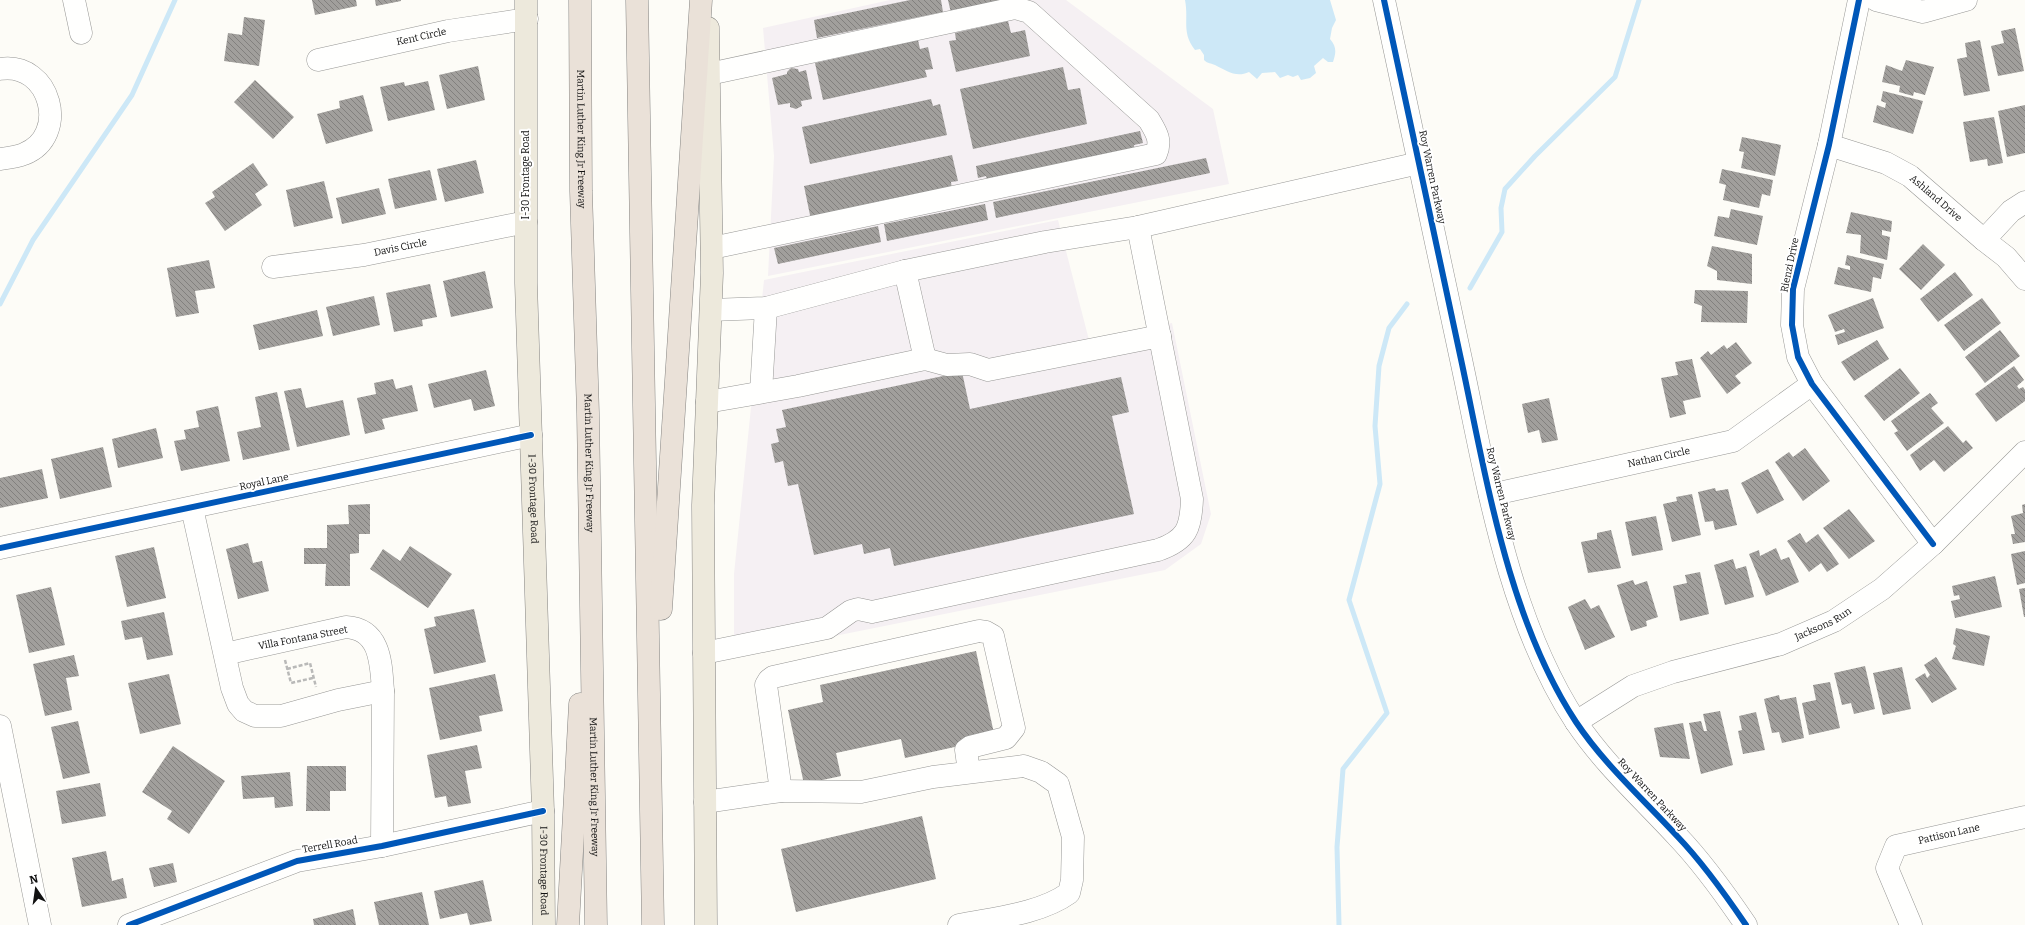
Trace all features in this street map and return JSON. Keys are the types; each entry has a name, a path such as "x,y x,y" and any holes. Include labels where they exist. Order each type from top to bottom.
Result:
{"highway":[{"name":"Martin Luther King Jr Freeway","path":"580,0 581,191 590,511 596,925"},
{"path":"637,0 654,925"},
{"path":"651,762 701,0"},
{"path":"568,925 590,511"}],"main road":[{"path":"706,925 703,505 712,248 707,0"},
{"name":"I-30 Frontage Road","path":"527,10 526,283 543,811 544,925"}],"street":[{"path":"74,0 81,34"},
{"name":"Roy Warren Parkway","path":"1384,0 1490,495 1525,617 1547,668 1576,722 1627,785 1679,838 1719,887 1746,925"},
{"name":"Rienzi Drive","path":"1859,0 1829,145 1793,290 1792,325 1798,357 1812,384 1933,544"},
{"path":"1876,0 1923,12 1966,0"},
{"path":"708,74 1015,8 1029,12 1149,120 1157,135 1159,146 1156,154 712,248"},
{"name":"Kent Circle","path":"318,60 448,31 527,10"},
{"path":"0,69 19,68 28,72 44,90 49,100 51,112 50,124 43,138 34,149 24,154 0,159"},
{"name":"Ashland Drive","path":"1829,145 1886,163 1910,176 2006,257 2025,279"},
{"path":"711,310 766,308 905,271 1045,242 1138,227 1419,163"},
{"path":"1984,240 2011,211 2025,202"},
{"name":"Davis Circle","path":"273,267 364,255 526,222"},
{"path":"704,653 827,628 851,611 858,609 872,612 1158,550 1174,544 1183,536 1191,520 1192,499 1138,227"},
{"path":"905,271 925,359"},
{"path":"761,392 766,308"},
{"path":"707,402 925,359 947,365 970,364 988,370 1160,336"},
{"name":"Nathan Circle","path":"1490,495 1733,441 1812,384"},
{"name":"Royal Lane","path":"0,548 531,435"},
{"name":"Jacksons Run","path":"1576,722 1633,686 1673,672 1781,644 1834,621 1882,589 1933,544 2025,452"},
{"path":"192,508 232,688 238,704 244,711 255,716 281,716 320,705 383,691"},
{"name":"Villa Fontana Street","path":"225,654 346,627 356,628 372,639 377,647 381,667 383,691 382,846"},
{"path":"781,791 780,773 766,685 769,680 773,677 980,631 986,632 993,636 1014,728 1006,738 970,747 966,750 969,772"},
{"path":"0,726 40,925"},
{"path":"705,802 781,791 861,792 933,777 1024,766 1041,772 1058,784 1073,837 1072,880 1069,894 1058,902 1041,908 959,925"},
{"name":"Terrell Road","path":"129,925 297,861 382,846 543,811"},
{"name":"Pattison Lane","path":"1911,925 1887,868 1896,846 2025,817"}],"path":[{"path":"281,642 291,683 313,678"},
{"path":"287,669 310,663 320,705"}],"shaded area":[{"path":"890,0 1066,0 1213,109 1229,184 768,276 774,156 763,28"},
{"path":"1058,220 1089,340 1172,323 1211,514 1201,544 1165,570 734,656 734,574 764,280"}],"water":[{"path":"1185,0 1330,0 1336,20 1332,28 1330,39 1335,50 1333,62 1328,62 1323,58 1314,66 1316,73 1310,78 1301,80 1298,75 1293,77 1288,75 1280,78 1275,72 1262,73 1257,79 1249,72 1244,74 1236,74 1208,63 1204,60 1204,55 1200,49 1195,50 1188,37"}],"building":[{"path":"312,0 356,0 357,6 315,15"},
{"path":"375,0 401,0 401,1 376,6"},
{"path":"910,0 941,0 943,12 817,38 814,20"},
{"path":"948,0 1005,0 951,13"},
{"path":"244,17 265,20 259,66 224,61 228,33 242,35"},
{"path":"1008,21 1011,33 1025,30 1030,56 956,72 949,41 956,40 955,33"},
{"path":"2015,28 2024,71 1998,76 1991,46 2004,43 2001,31"},
{"path":"918,40 920,49 928,47 933,69 925,70 927,77 823,100 815,63"},
{"path":"1980,40 1990,91 1964,96 1957,59 1967,57 1965,43"},
{"path":"1906,60 1934,67 1925,95 1914,92 1913,96 1899,92 1900,86 1882,82 1886,65 1902,71"},
{"path":"478,66 485,100 447,109 439,75"},
{"path":"1063,67 1068,90 1080,88 1087,124 973,149 960,89"},
{"path":"791,68 798,69 799,72 806,70 812,99 801,101 802,106 796,109 790,107 790,103 778,105 772,78 787,74"},
{"path":"255,80 294,117 273,139 234,102"},
{"path":"428,81 435,110 388,121 380,87 404,82 405,86"},
{"path":"1883,91 1923,101 1913,134 1873,122 1877,105 1885,108 1886,103 1881,101"},
{"path":"363,95 373,131 326,144 317,114 340,108 339,101"},
{"path":"931,99 933,106 940,104 947,135 810,164 802,127"},
{"path":"2025,105 2025,153 2007,157 1998,111"},
{"path":"1994,117 2003,163 1988,166 1987,159 1970,162 1963,122"},
{"path":"1140,131 1143,143 1134,145 1135,152 988,183 986,176 978,178 976,166"},
{"path":"1742,137 1781,145 1775,176 1741,168 1744,152 1739,151"},
{"path":"952,155 958,181 951,182 952,190 811,220 804,186"},
{"path":"1206,158 1210,173 996,218 993,202"},
{"path":"476,160 484,193 445,202 437,169"},
{"path":"253,163 268,185 255,194 262,205 225,231 205,203 215,197 212,192"},
{"path":"1722,169 1773,180 1770,196 1762,194 1759,208 1723,200 1726,185 1719,183"},
{"path":"430,170 437,200 395,209 388,179"},
{"path":"324,181 333,218 294,227 286,190"},
{"path":"379,188 386,214 342,224 336,198"},
{"path":"985,204 988,220 887,241 884,224"},
{"path":"1731,209 1763,216 1757,245 1714,236 1718,216 1729,218"},
{"path":"1851,212 1892,221 1891,232 1882,230 1882,235 1890,237 1887,260 1860,253 1861,235 1846,233"},
{"path":"878,226 881,242 778,264 774,248"},
{"path":"1923,244 1945,265 1921,290 1899,269"},
{"path":"1712,246 1752,254 1752,284 1717,280 1717,271 1707,266"},
{"path":"1847,255 1884,264 1881,279 1873,277 1871,292 1834,284 1838,267 1850,270 1850,266 1845,265"},
{"path":"209,260 215,288 195,291 199,313 176,317 167,268"},
{"path":"485,271 493,308 451,317 443,281"},
{"path":"1955,272 1973,295 1938,322 1920,299"},
{"path":"430,284 437,317 422,320 423,326 394,332 386,293"},
{"path":"1695,290 1748,291 1747,323 1701,322 1702,306 1694,303"},
{"path":"374,296 380,325 333,336 326,307"},
{"path":"1873,298 1884,328 1838,345 1835,335 1845,332 1844,329 1835,332 1828,315"},
{"path":"1982,298 2001,323 1964,351 1944,325"},
{"path":"317,310 323,336 259,350 253,325"},
{"path":"2000,330 2020,356 1985,383 1965,357"},
{"path":"1877,340 1889,359 1854,381 1841,362"},
{"path":"1736,342 1752,363 1735,376 1741,383 1727,394 1700,358 1708,351 1711,355 1724,345 1727,349"},
{"path":"1692,359 1701,397 1683,401 1686,414 1670,418 1661,378 1678,375 1675,362"},
{"path":"2014,366 2024,380 2017,386 2019,389 2023,387 2025,390 2025,401 1996,422 1975,394"},
{"path":"1900,368 1920,393 1884,421 1864,396"},
{"path":"486,370 495,406 474,411 471,399 434,408 428,384"},
{"path":"962,372 970,409 1121,377 1129,412 1112,416 1134,514 894,566 890,548 864,554 862,544 814,555 798,484 788,486 783,461 775,463 771,444 779,442 776,429 786,427 782,410"},
{"path":"393,379 396,389 412,385 418,411 382,419 385,429 365,434 357,398 376,394 374,383"},
{"path":"301,388 306,408 343,400 350,435 297,447 284,391"},
{"path":"277,392 290,450 243,460 237,432 261,427 255,397"},
{"path":"1930,393 1938,403 1931,408 1944,423 1907,451 1894,433 1898,431 1891,421"},
{"path":"1549,398 1558,440 1542,443 1539,430 1528,433 1522,404"},
{"path":"218,406 230,461 181,471 174,441 186,439 184,430 199,427 196,411"},
{"path":"1948,426 1963,443 1966,440 1973,448 1944,472 1934,460 1920,471 1910,455"},
{"path":"156,428 163,458 118,468 112,439"},
{"path":"103,447 112,487 60,499 51,459"},
{"path":"1805,448 1830,481 1803,501 1775,462 1789,452 1793,457"},
{"path":"42,469 48,498 0,508 0,478"},
{"path":"1768,469 1784,500 1757,514 1741,483"},
{"path":"1715,488 1716,491 1728,489 1737,525 1715,530 1713,521 1705,522 1698,492"},
{"path":"1692,494 1701,535 1672,542 1663,504 1677,501 1676,497"},
{"path":"370,504 370,534 359,534 359,553 350,554 350,586 325,586 326,564 304,564 304,548 327,548 327,525 349,524 348,505"},
{"path":"2025,504 2025,542 2013,544 2011,534 2015,534 2011,516 2023,513 2022,505"},
{"path":"1849,509 1875,541 1849,559 1823,528"},
{"path":"1656,516 1663,550 1632,556 1625,522"},
{"path":"1611,530 1621,568 1588,573 1581,542 1597,539 1597,533"},
{"path":"1800,533 1806,543 1818,534 1839,564 1827,572 1821,563 1809,572 1787,541"},
{"path":"248,543 253,563 262,561 269,591 238,599 226,549"},
{"path":"410,546 452,574 428,608 370,569 383,549 400,561"},
{"path":"154,547 166,598 127,607 115,556"},
{"path":"1776,548 1781,560 1789,557 1799,582 1766,596 1749,554 1759,550 1760,556"},
{"path":"2025,551 2025,583 2017,585 2011,554"},
{"path":"1733,559 1736,569 1746,566 1754,597 1725,605 1714,565"},
{"path":"1700,572 1709,614 1680,621 1673,586 1687,583 1685,575"},
{"path":"1995,576 2002,607 1955,618 1951,601 1960,599 1959,595 1954,596 1952,586"},
{"path":"1633,580 1635,585 1647,581 1658,617 1646,621 1647,626 1631,631 1617,585"},
{"path":"51,587 65,645 29,653 16,595"},
{"path":"2025,588 2025,617 2024,617 2019,589"},
{"path":"1585,599 1591,609 1599,605 1615,637 1585,650 1568,607"},
{"path":"474,609 486,662 434,674 424,629 436,626 434,617"},
{"path":"164,612 173,655 147,660 142,637 125,640 121,621"},
{"path":"1956,628 1990,636 1984,666 1952,659 1956,646 1953,644"},
{"path":"976,651 995,738 905,758 901,739 836,753 841,776 804,784 788,710 823,702 820,685"},
{"path":"74,655 79,676 66,678 72,710 45,716 33,664"},
{"path":"1936,657 1957,689 1932,703 1915,679 1925,673 1927,678 1930,675 1924,665"},
{"path":"1865,666 1875,709 1854,714 1851,703 1842,705 1834,673"},
{"path":"1902,667 1911,709 1883,715 1873,673"},
{"path":"169,674 181,724 140,734 128,683"},
{"path":"495,674 503,711 479,716 482,731 440,740 429,688"},
{"path":"1830,682 1840,728 1809,735 1802,703 1816,700 1813,685"},
{"path":"1779,695 1780,700 1796,697 1804,738 1782,743 1779,732 1772,733 1764,699"},
{"path":"1720,711 1733,765 1701,774 1689,723 1701,721 1704,731 1707,731 1703,714"},
{"path":"1756,712 1765,750 1743,754 1738,731 1742,730 1739,716"},
{"path":"78,721 90,773 63,779 51,727"},
{"path":"1683,723 1690,759 1660,757 1654,728"},
{"path":"477,745 482,768 465,771 471,803 448,807 446,796 435,798 427,755"},
{"path":"173,746 225,781 189,834 167,819 172,811 142,792"},
{"path":"307,766 346,766 346,791 330,791 330,811 306,811"},
{"path":"290,772 293,806 275,808 274,797 243,799 241,776"},
{"path":"100,783 106,816 62,824 56,791"},
{"path":"922,816 936,879 796,912 781,849"},
{"path":"106,851 112,881 123,878 127,898 82,907 72,858"},
{"path":"173,863 177,882 154,887 149,868"},
{"path":"483,880 492,921 470,925 467,913 440,919 434,891"},
{"path":"422,892 429,925 379,925 374,902"},
{"path":"353,909 356,925 314,925 313,919"}],"waterway":[{"path":"0,304 33,240 132,95 175,0"},
{"path":"1470,288 1502,232 1501,208 1505,189 1535,156 1615,77 1639,0"},
{"path":"1339,925 1337,847 1343,769 1387,713 1349,600 1380,484 1375,426 1379,366 1389,328 1407,304"}],"cycle path":[{"path":"1384,0 1491,502 1503,549 1533,640 1553,682 1576,722 1587,737 1611,767 1696,857 1722,890 1746,925"},
{"path":"1859,0 1829,145 1793,289 1792,325 1798,357 1812,384 1933,544"},
{"path":"0,548 531,435"},
{"path":"129,925 297,861 382,846 543,811"}]}
